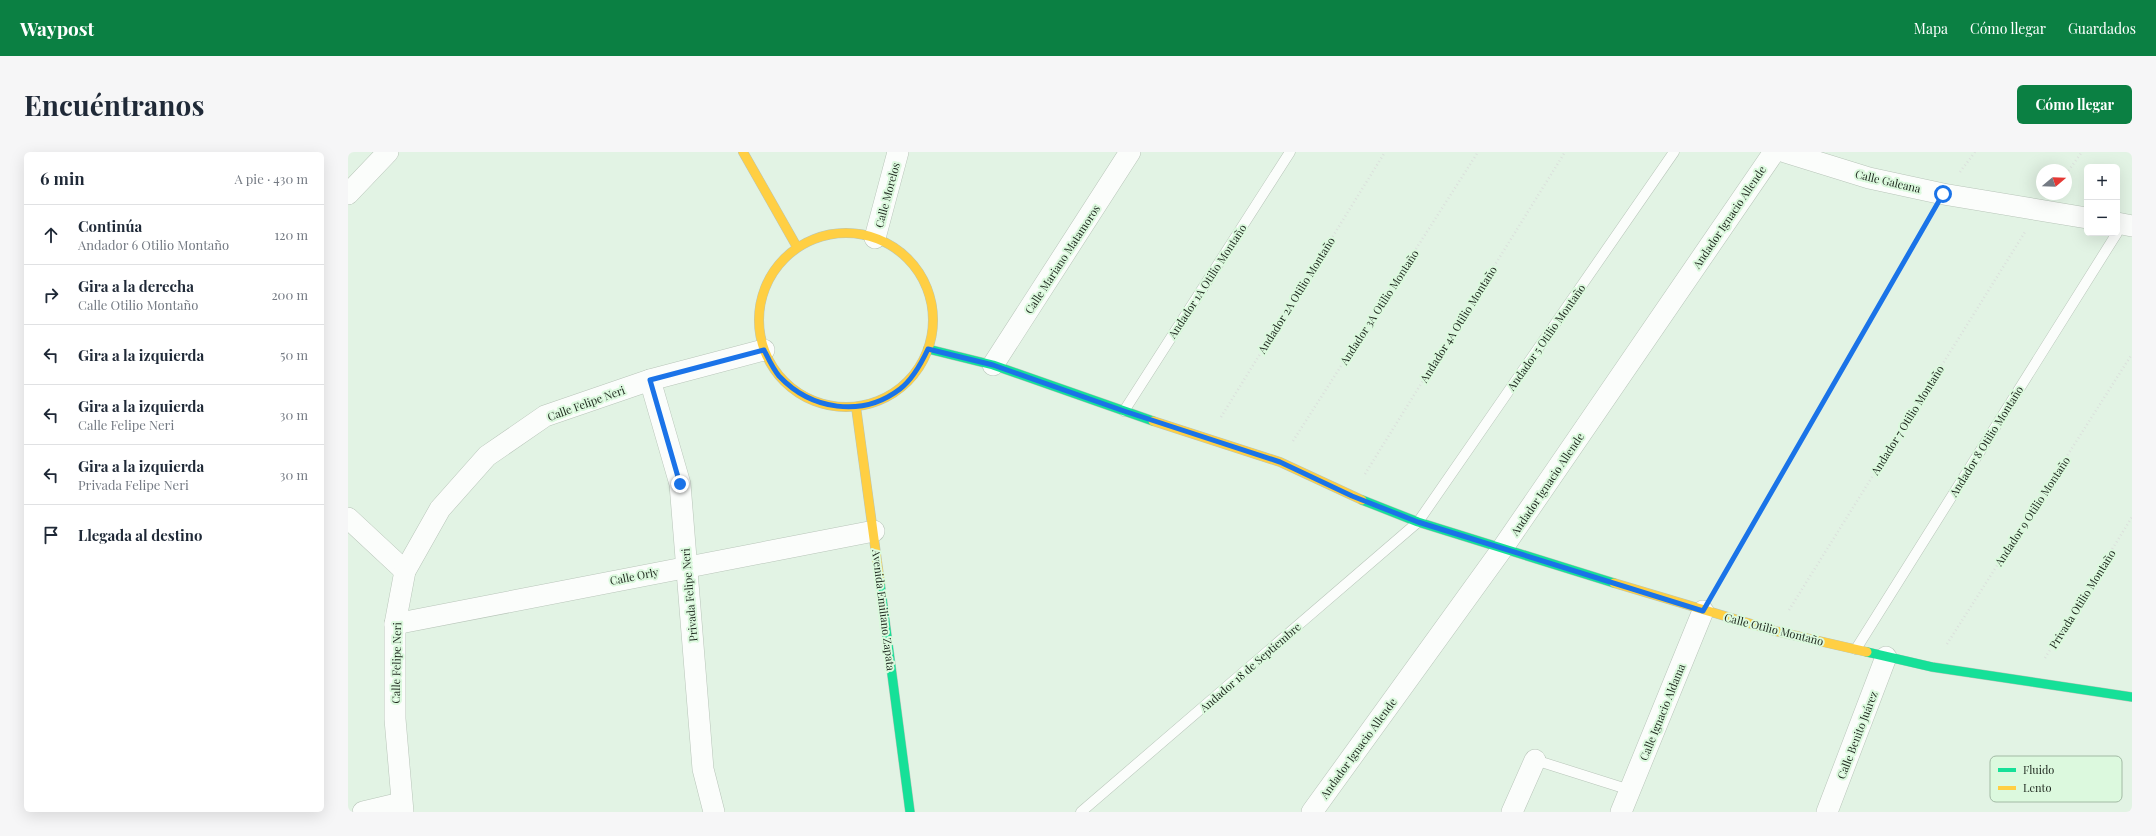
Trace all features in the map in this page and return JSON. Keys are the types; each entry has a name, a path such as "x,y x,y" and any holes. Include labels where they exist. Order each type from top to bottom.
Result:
{"street":[{"path":"348,194 388,152"},
{"path":"743,152 797,248"},
{"name":"Calle Morelos","path":"875,238 898,152"},
{"name":"Calle Mariano Matamoros","path":"993,365 1130,152"},
{"name":"Andador Ignacio Allende","path":"1312,812 1502,549 1774,152"},
{"name":"Calle Galeana","path":"1785,152 1869,178 1943,194 2084,217"},
{"path":"849,232 875,238 899,251 918,271 929,296 933,323 928,349 917,371 900,389 879,401 856,407 827,406 800,394 778,375 764,350 758,321 763,292 776,267 797,248 822,236 849,232"},
{"name":"Calle Otilio Montaño","path":"928,349 993,365 1124,411 1280,462 1352,496 1418,522 1703,611 1775,631 1932,667 2132,697"},
{"name":"Calle Felipe Neri","path":"402,807 395,719 395,624 405,572 440,509 487,456 545,416 650,380 764,350"},
{"name":"Privada Felipe Neri","path":"650,380 680,484 703,769 714,812"},
{"name":"Avenida Emiliano Zapata","path":"856,407 874,531 910,812"},
{"path":"348,518 405,572"},
{"name":"Calle Orly","path":"395,624 687,566 874,531"},
{"name":"Calle Ignacio Aldama","path":"1621,812 1703,611"},
{"name":"Calle Benito Juárez","path":"1827,812 1886,657"},
{"path":"1512,812 1535,760"},
{"path":"363,812 402,807"}],"lane":[{"name":"Andador 1A Otilio Montaño","path":"1124,411 1290,152"},
{"name":"Andador 5 Otilio Montaño","path":"1418,522 1674,152"},
{"name":"Andador 8 Otilio Montaño","path":"1856,649 2121,228"},
{"name":"Andador 18 de Septiembre","path":"1081,812 1418,522"},
{"path":"1535,760 1630,790"}],"path":[{"name":"Andador 2A Otilio Montaño","path":"1207,438 1385,152"},
{"name":"Andador 3A Otilio Montaño","path":"1280,462 1478,152"},
{"name":"Andador 4A Otilio Montaño","path":"1352,496 1565,152"},
{"path":"2072,166 2082,152"},
{"path":"1703,611 1943,194"},
{"name":"Andador 7 Otilio Montaño","path":"1775,631 2040,209"},
{"name":"Andador 9 Otilio Montaño","path":"1932,667 2132,354"},
{"name":"Privada Otilio Montaño","path":"2031,681 2132,517"}],"traffic: fast":[{"path":"928,349 993,365 1153,421"},
{"path":"1362,500 1418,522 1614,583"},
{"path":"880,583 910,812"},
{"path":"1867,652 1932,667 2132,697"}],"traffic: slow":[{"path":"743,152 797,247"},
{"path":"846,233 863,235 879,240 901,253 913,265 922,279 929,295 933,320 931,337 926,353 913,375 901,387 887,396 871,403 846,407 829,405 813,400 791,387 779,375 770,361 763,345 759,320 761,303 766,287 779,265 791,253 805,244 821,237 846,233"},
{"path":"856,407 880,583"},
{"path":"1153,421 1280,462 1362,500"},
{"path":"1614,583 1775,631 1867,652"}],"route":[{"path":"680,484 650,380 764,350 778,375 800,394 827,406 856,407 879,401 900,389 917,371 928,349 993,365 1124,411 1280,462 1352,496 1418,522 1703,611 1943,194"}]}
